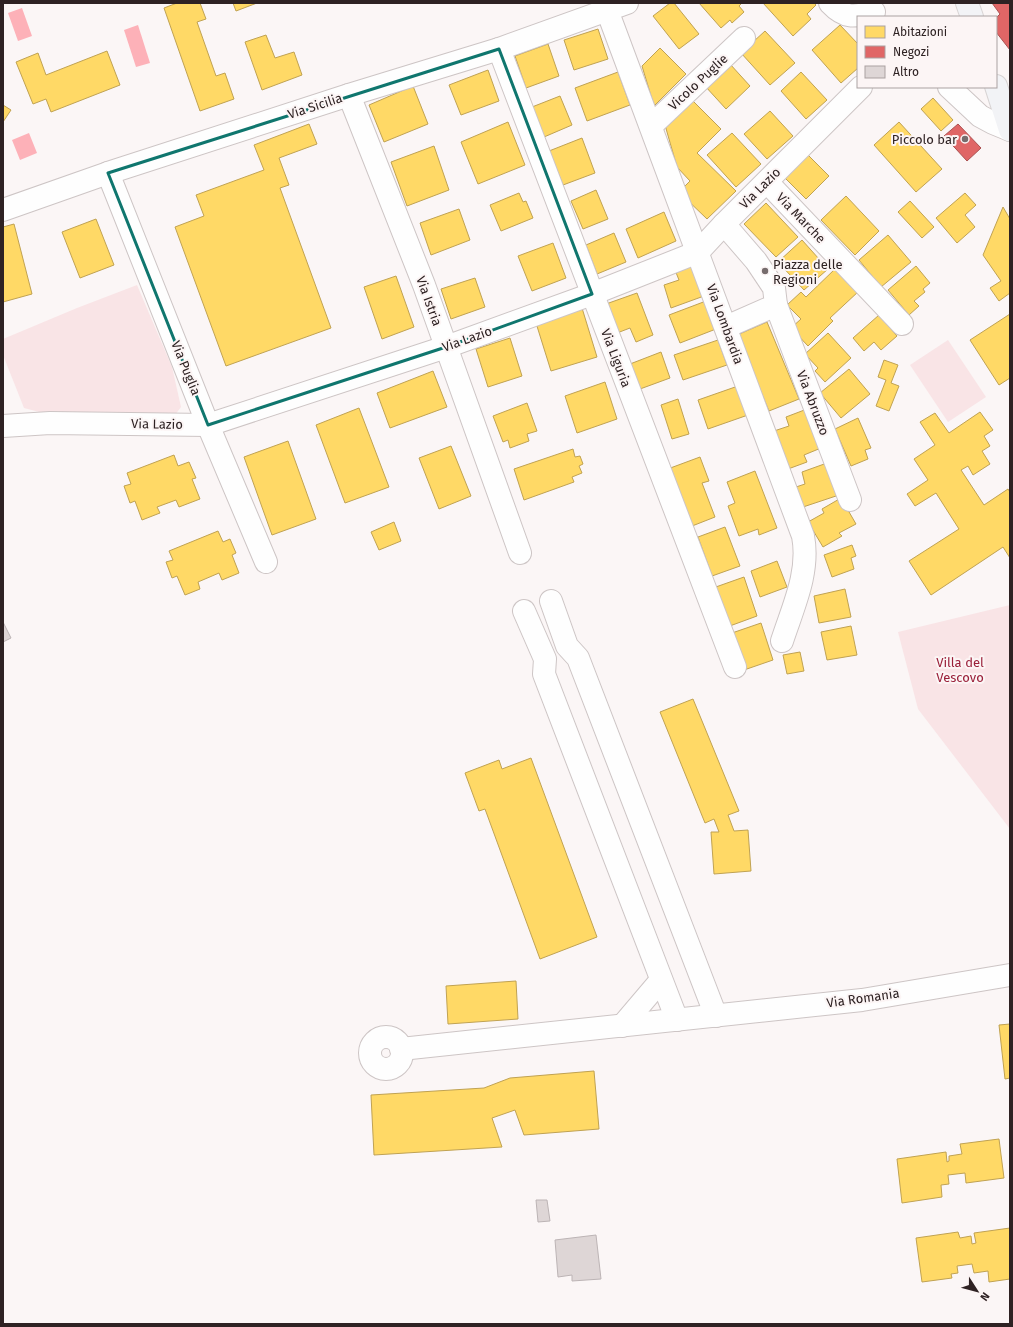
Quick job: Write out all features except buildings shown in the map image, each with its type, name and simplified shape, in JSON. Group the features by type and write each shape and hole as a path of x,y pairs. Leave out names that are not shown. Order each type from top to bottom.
{"main road":[{"path":"967,3 972,16"},
{"path":"997,88 1010,130"}],"street":[{"path":"830,3 843,14 850,16 858,16 872,11"},
{"name":"Via Sicilia","path":"3,210 108,173 349,95 499,49 617,6"},
{"name":"Via Lombardia","path":"617,6 651,126 801,529 804,543 805,561 802,580 782,641"},
{"name":"Vicolo Puglie","path":"651,126 744,38"},
{"name":"Via Liguria","path":"499,49 734,667"},
{"name":"Via Lazio","path":"3,426 50,423 208,425 446,347 592,294 698,252 860,88"},
{"path":"950,88 980,116 1010,130"},
{"name":"Via Istria","path":"349,95 424,285 520,553"},
{"name":"Via Puglia","path":"108,173 208,425 266,562"},
{"name":"Via Marche","path":"766,182 902,324"},
{"path":"724,224 756,261 774,288 776,305 726,327"},
{"name":"Via Abruzzo","path":"776,305 850,500"},
{"path":"551,601 567,646 578,658 716,1016"},
{"path":"524,611 545,659 544,674 677,1020"},
{"name":"Via Romania","path":"401,1049 862,1000 1010,975"},
{"path":"622,1026 661,980"}],"highlighted area":[{"path":"499,49 592,294 446,347 208,425 108,173"}],"green space":[{"path":"137,285 172,367 181,407 175,415 47,414 24,408 3,355 3,339"},
{"path":"948,340 986,397 948,422 910,365"},
{"name":"Villa del Vescovo","path":"1010,605 1010,829 918,709 898,632"}],"shaded area":[{"path":"22,8 32,36 18,41 8,13"},
{"path":"138,25 150,63 136,67 124,30"},
{"path":"29,133 37,153 20,160 12,140"}],"place":[{"name":"Piccolo bar","path":"965,139"},
{"name":"Piazza delle Regioni","path":"765,271"}]}
